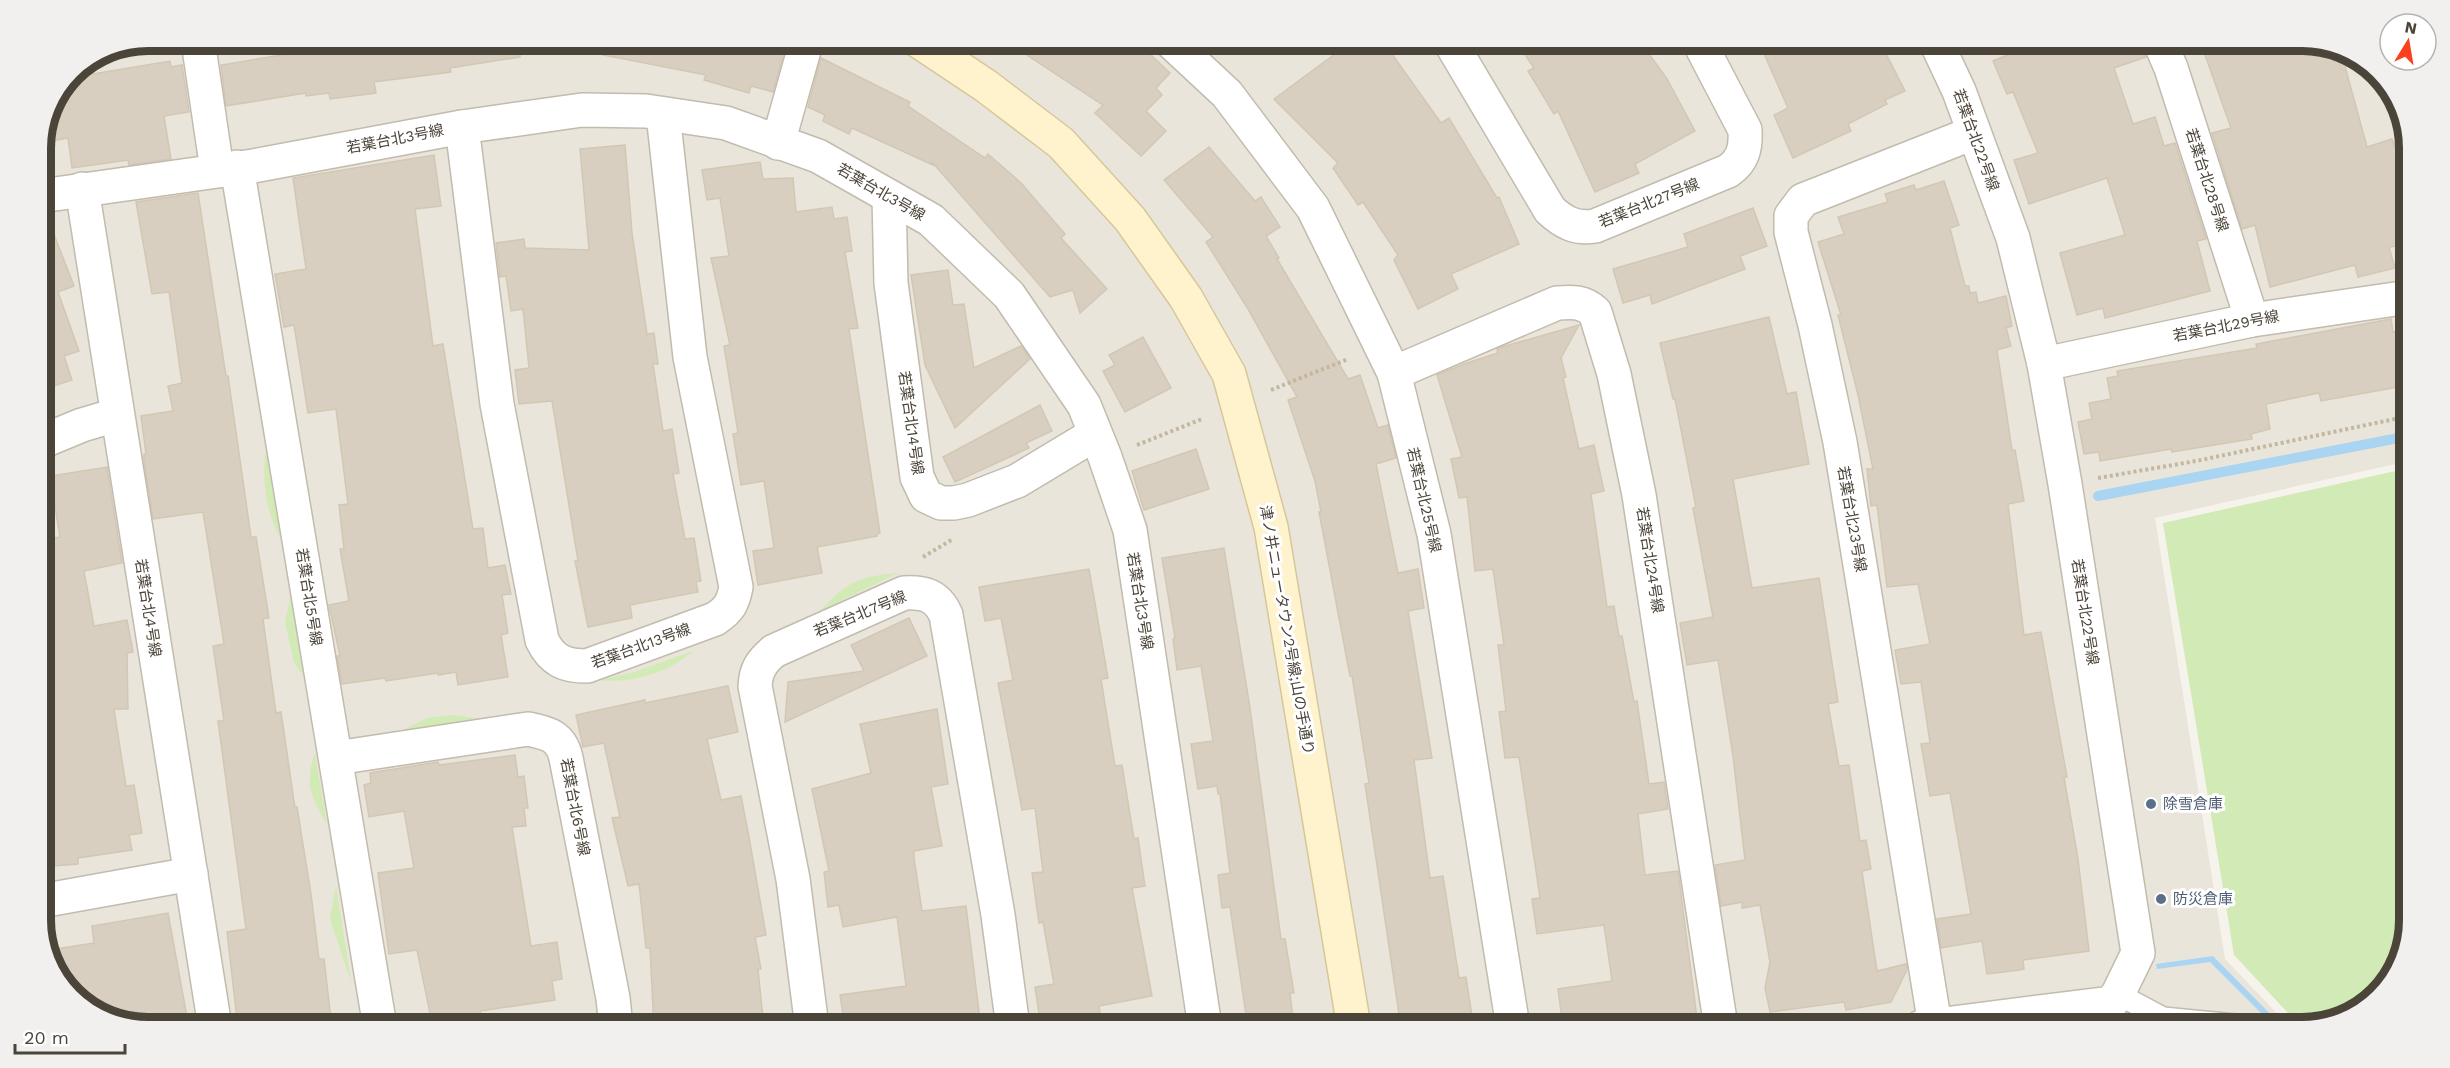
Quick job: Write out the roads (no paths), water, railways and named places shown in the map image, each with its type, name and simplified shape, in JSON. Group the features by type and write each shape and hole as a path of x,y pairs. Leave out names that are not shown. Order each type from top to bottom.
{"street":[{"name":"若葉台北5号線","path":"200,51 227,169 336,758 378,1017"},
{"path":"778,143 804,51"},
{"name":"津ノ井ニュータウン2号線;山の手通り","path":"934,51 986,86 1061,143 1130,219 1186,298 1228,374 1271,527 1352,1017"},
{"name":"若葉台北25号線","path":"1181,51 1227,94 1313,208 1388,359 1434,534 1511,1017"},
{"name":"若葉台北27号線","path":"1456,51 1550,210 1561,220 1583,228 1617,217 1728,171 1737,165 1745,147 1745,130 1704,51"},
{"name":"若葉台北22号線","path":"1940,51 1959,91 2013,238 2044,364 2065,484 2138,953 2118,994"},
{"name":"若葉台北28号線","path":"2164,51 2253,320"},
{"name":"若葉台北3号線","path":"51,194 227,169 462,127 582,110 646,111 726,123 818,156 931,220 1009,295 1083,405 1100,445 1130,530 1203,1017"},
{"name":"若葉台北13号線","path":"462,127 497,404 542,640 547,652 557,661 570,666 587,666 715,619 727,612 733,603 736,587 690,357 663,114"},
{"name":"若葉台北23号線","path":"1927,1017 1840,442 1815,325 1791,232 1791,216 1803,200 1973,133"},
{"name":"若葉台北4号線","path":"82,189 116,415 213,1017"},
{"name":"若葉台北14号線","path":"889,197 891,283 917,477 926,496 941,503 954,504 968,500 1100,445"},
{"name":"若葉台北29号線","path":"2044,364 2253,320 2399,298"},
{"name":"若葉台北24号線","path":"1388,359 1557,303 1576,301 1589,306 1595,312 1614,374 1640,495 1719,1017"},
{"path":"51,438 82,425 116,415"},
{"name":"若葉台北7号線","path":"811,1017 793,879 755,687 756,675 759,666 774,651 904,592 922,592 934,598 946,615 998,915 1012,1017"},
{"name":"若葉台北6号線","path":"336,758 528,729 548,733 559,741 566,758 615,1017"},
{"path":"51,899 191,874"},
{"path":"2003,1017 2111,1004 2118,994"}],"lane":[{"path":"2118,994 2161,1017"}],"water":[{"path":"2213,956 2273,1017 2265,1017 2210,962 2157,969 2156,964"}],"waterway":[{"path":"2098,496 2399,438"}],"place":[{"name":"除雪倉庫","path":"2151,804"},
{"name":"防災倉庫","path":"2161,899"}]}
